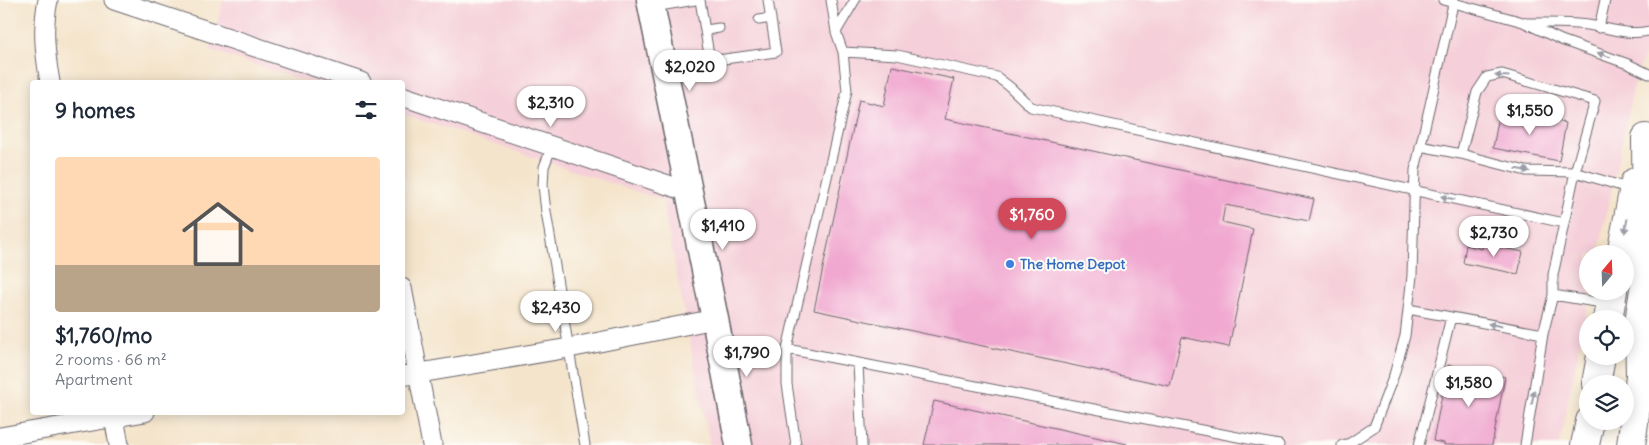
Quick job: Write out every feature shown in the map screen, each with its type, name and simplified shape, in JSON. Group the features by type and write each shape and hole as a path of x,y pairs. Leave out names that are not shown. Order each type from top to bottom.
{"highway":[{"path":"1623,245 1648,133"},
{"path":"1640,378 1640,322 1647,248 1648,133"},
{"path":"1631,445 1640,378 1649,342"},
{"path":"1585,445 1588,430"}],"main road":[{"path":"650,4 739,445"}],"street":[{"path":"48,0 44,18 44,46 50,80"},
{"path":"114,0 355,80"},
{"path":"405,97 689,192"},
{"path":"410,375 569,348 715,319"},
{"path":"405,321 410,375 432,445"},
{"path":"0,437 113,415 119,445"}],"lane":[{"path":"650,4 694,0"},
{"path":"700,0 710,61 776,52 768,0"},
{"path":"796,445 787,384 786,350 847,91 843,52 836,32 830,0"},
{"path":"836,32 855,0"},
{"path":"1444,0 1454,1 1523,22 1561,40 1628,64 1649,74"},
{"path":"1599,28 1605,0"},
{"path":"1342,445 1350,443 1374,426 1396,367 1404,336 1412,276 1415,170 1454,1"},
{"path":"759,20 771,18"},
{"path":"1523,22 1569,23 1615,31 1642,33 1649,31"},
{"path":"706,30 719,28"},
{"path":"843,52 897,55 997,77 1031,107 1564,223"},
{"path":"1461,154 1477,92 1487,77 1502,74 1595,101 1575,172 1553,275 1553,295 1543,334 1525,445"},
{"path":"552,146 544,167 543,185 585,445"},
{"path":"1420,146 1461,154 1526,171 1575,172 1634,190"},
{"path":"1553,295 1611,305"},
{"path":"1408,309 1543,334"},
{"path":"1419,445 1451,317"},
{"path":"786,350 1279,445"},
{"path":"858,364 862,445"}],"shaded area":[{"path":"223,0 1649,0 1649,39 1633,90 1600,245 1579,245 1579,300 1589,300 1587,310 1579,310 1579,349 1559,445 710,445 662,200 405,115 405,80 301,80 210,50"}],"building":[{"name":"The Home Depot","path":"892,66 954,79 945,119 1314,199 1309,221 1225,205 1222,222 1253,229 1229,347 1182,337 1170,386 814,310 859,100 884,106"},
{"path":"1500,110 1566,123 1559,161 1493,148"},
{"path":"1483,244 1523,252 1518,274 1463,263 1466,245 1482,249"},
{"path":"1448,365 1505,377 1492,445 1444,445 1444,443 1433,441"},
{"path":"934,401 1127,444 1127,445 924,445"}],"place":[{"name":"The Home Depot","path":"1010,264"}]}
